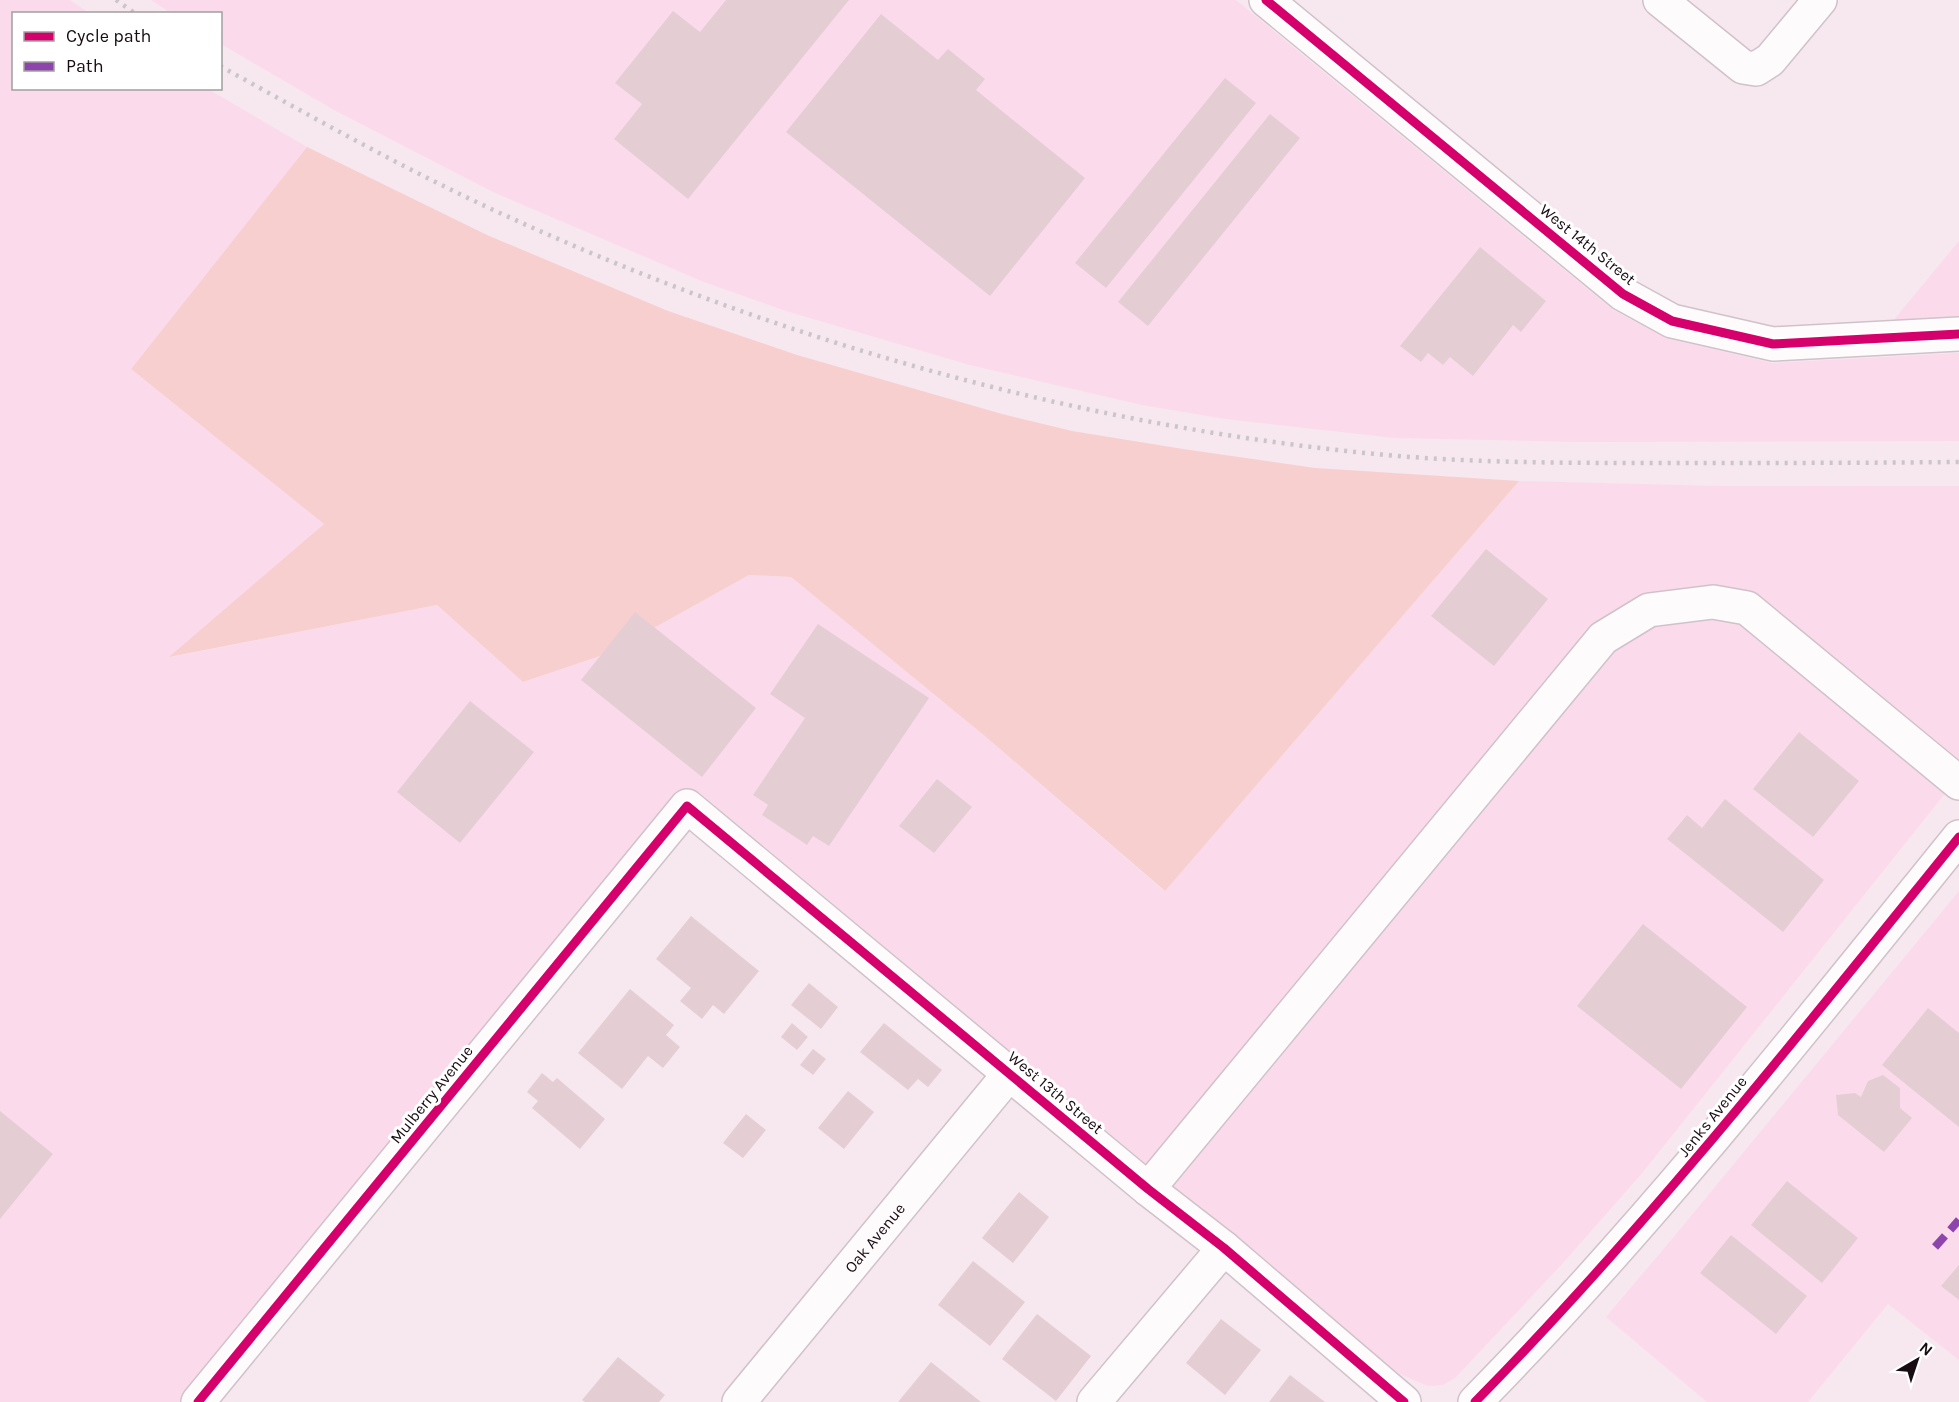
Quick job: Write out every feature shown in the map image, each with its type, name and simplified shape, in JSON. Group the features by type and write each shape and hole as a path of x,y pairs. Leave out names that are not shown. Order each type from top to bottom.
{"street":[{"name":"West 14th Street","path":"1266,0 1623,294 1672,321 1773,344 1959,334"},
{"path":"1660,0 1743,67 1756,69 1770,60 1820,0"},
{"path":"1148,1188 1603,638 1649,610 1713,602 1747,608 1959,783"},
{"name":"West 13th Street","path":"687,806 1148,1188 1224,1248 1404,1402"},
{"name":"Mulberry Avenue","path":"198,1402 687,806"},
{"name":"Jenks Avenue","path":"1475,1402 1606,1264 1665,1196 1959,837"},
{"name":"Oak Avenue","path":"739,1402 1010,1073"},
{"path":"1094,1402 1224,1248"}],"shaded area":[{"path":"0,0 70,0 88,12 12,12 12,90 210,90 307,147 131,369 324,524 171,657 437,605 523,682 609,653 749,575 791,577 986,737 1164,891 1519,481 1721,486 1959,486 1959,776 1643,1172 1563,1263 1455,1378 1443,1385 1428,1386 1400,1374 1301,1297 1193,1203 701,794 691,791 634,848 180,1402 0,1402"},
{"path":"151,0 1236,0 1613,310 1666,338 1772,363 1959,353 1959,441 1579,442 1394,438 1225,419 1142,405 970,365 786,311 704,282 493,192 334,110 222,45 222,12 169,12"},
{"path":"307,147 487,235 668,311 797,355 1002,414 1072,431 1315,468 1519,481 1165,891 986,737 791,577 749,575 609,653 523,682 437,605 169,657 324,524 131,369"},
{"path":"1959,241 1959,317 1892,322"},
{"path":"1959,891 1959,1360 1888,1304 1808,1402 1707,1402 1606,1317"}],"building":[{"path":"726,0 849,0 688,199 614,139 642,104 615,83 673,11 700,32"},
{"path":"881,14 938,60 948,49 985,79 976,90 1085,178 990,296 786,132"},
{"path":"1225,78 1256,103 1106,288 1075,263"},
{"path":"1270,114 1300,138 1148,326 1118,302"},
{"path":"1480,247 1546,301 1521,332 1513,325 1473,376 1450,357 1443,365 1428,353 1421,362 1400,346"},
{"path":"1486,549 1548,599 1494,666 1431,616"},
{"path":"635,612 756,708 702,777 581,680"},
{"path":"818,624 929,698 829,846 813,836 807,845 762,815 768,805 753,795 805,718 770,694"},
{"path":"470,701 534,752 460,843 397,792"},
{"path":"1799,732 1859,781 1813,837 1753,789"},
{"path":"937,779 972,807 934,853 899,826"},
{"path":"1725,799 1824,880 1783,932 1667,839 1687,815 1702,828"},
{"path":"691,916 759,971 724,1014 713,1005 702,1019 680,1001 691,988 656,959"},
{"path":"1643,924 1747,1007 1681,1089 1577,1006"},
{"path":"809,983 838,1007 821,1029 791,1005"},
{"path":"630,989 674,1025 666,1035 680,1047 663,1068 648,1056 622,1089 578,1053"},
{"path":"1928,1008 1959,1033 1959,1127 1882,1065"},
{"path":"792,1023 808,1037 797,1050 781,1037"},
{"path":"884,1023 942,1070 928,1087 918,1079 908,1090 860,1052"},
{"path":"813,1049 826,1059 813,1075 800,1065"},
{"path":"542,1073 553,1082 557,1078 605,1119 580,1149 532,1108 538,1101 527,1092"},
{"path":"1883,1075 1900,1088 1900,1108 1912,1118 1884,1152 1838,1115 1836,1095 1855,1093 1861,1097 1868,1081"},
{"path":"848,1091 874,1112 844,1149 818,1128"},
{"path":"0,1111 53,1154 0,1219"},
{"path":"746,1114 766,1130 743,1158 723,1143"},
{"path":"1787,1181 1858,1238 1822,1283 1751,1225"},
{"path":"1019,1192 1049,1217 1013,1263 982,1238"},
{"path":"1731,1235 1807,1296 1776,1334 1700,1273"},
{"path":"973,1261 1025,1302 990,1346 938,1305"},
{"path":"1959,1265 1959,1300 1941,1286"},
{"path":"1037,1314 1091,1356 1056,1401 1002,1359"},
{"path":"1221,1319 1261,1350 1225,1395 1186,1363"},
{"path":"618,1357 665,1395 659,1402 585,1402 582,1400"},
{"path":"931,1362 981,1402 898,1402"},
{"path":"1290,1375 1325,1402 1269,1402"}],"railway":[{"path":"116,0 133,12"},
{"path":"222,67 437,183 615,263 721,304 829,341 938,373 1049,401 1161,424 1273,442 1420,458 1590,463 1959,462"}],"marked path":[{"path":"1935,1247 1959,1220"}],"cycle path":[{"path":"1266,0 1623,294 1672,321 1773,344 1959,334"},
{"path":"198,1402 687,806 1148,1189 1224,1248 1404,1402"},
{"path":"1475,1402 1602,1266 1724,1126 1959,837"}]}
